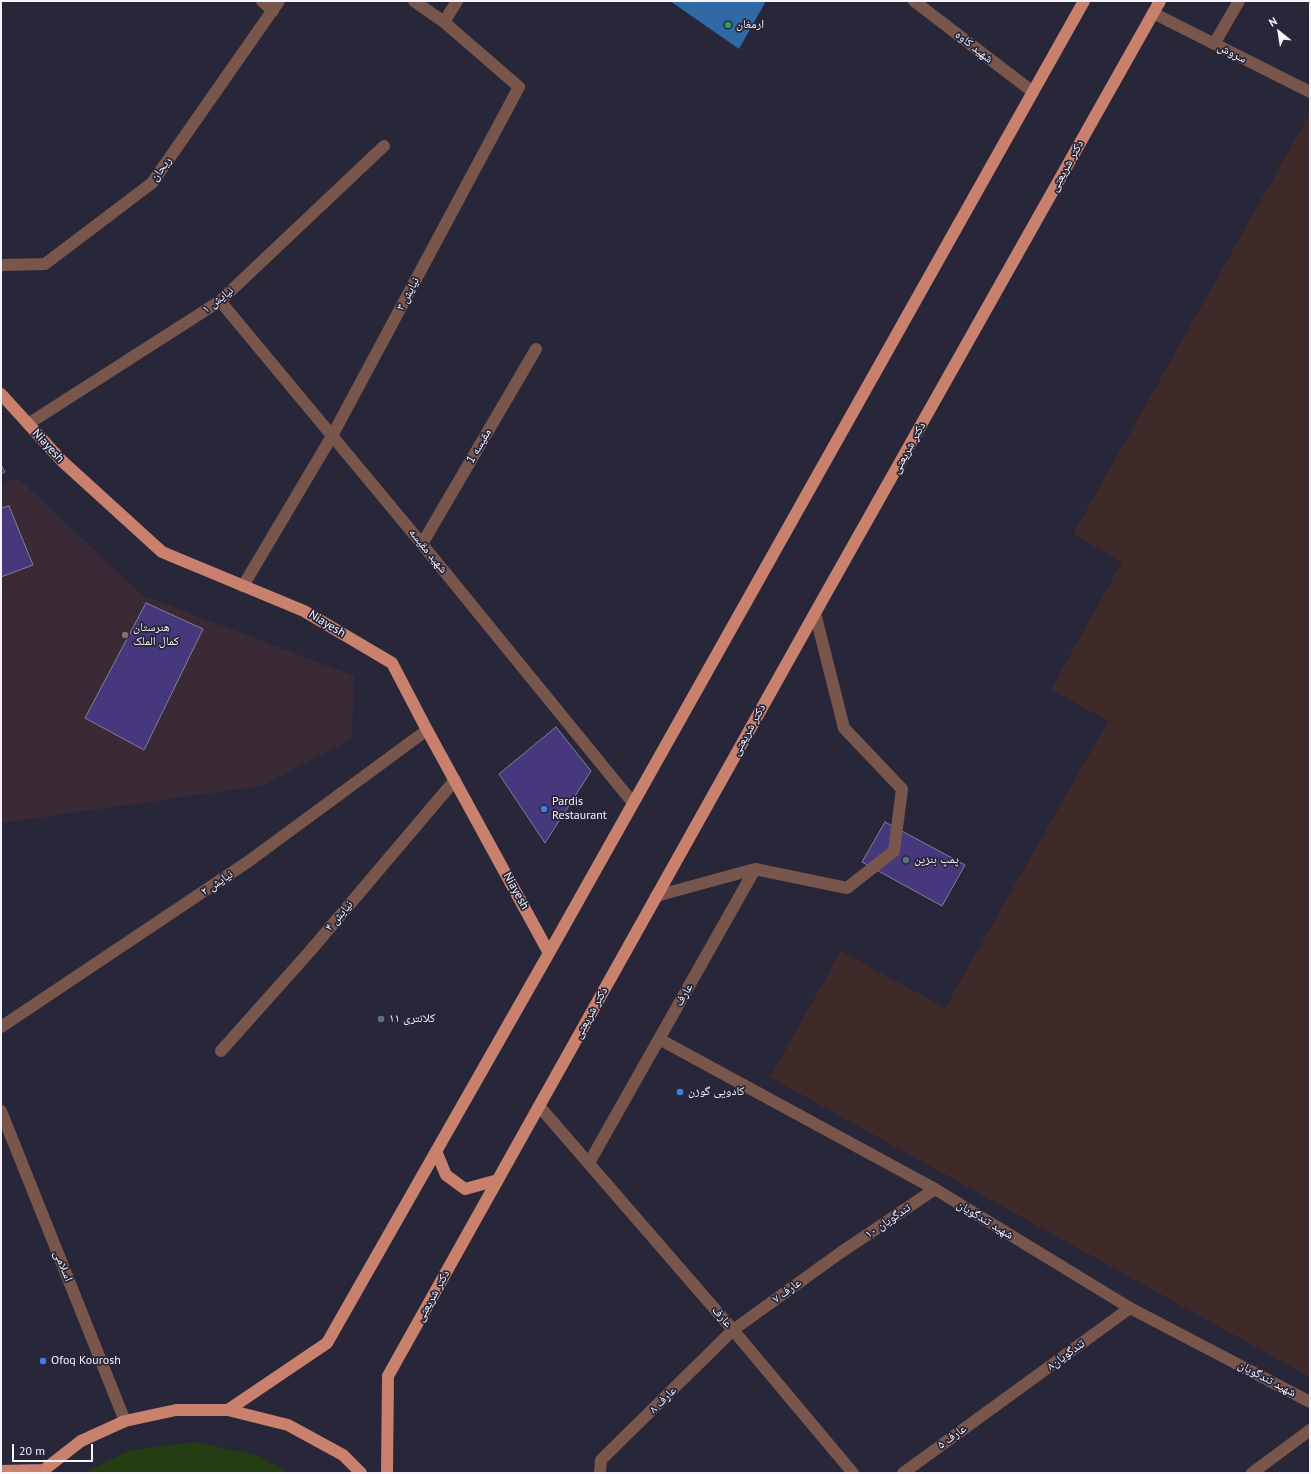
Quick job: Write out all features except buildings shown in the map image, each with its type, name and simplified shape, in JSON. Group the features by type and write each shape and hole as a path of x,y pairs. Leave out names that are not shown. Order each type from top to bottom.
{"main road":[{"path":"228,1410 327,1343 549,953 1084,1"},
{"name":"دکتر شریعتی","path":"387,1473 388,1376 656,896 1160,1"},
{"name":"Niayesh","path":"1,394 62,461 162,552 304,610 392,663 549,953"},
{"path":"436,1151 446,1175 466,1189 498,1180"},
{"path":"1,1471 41,1471 81,1441 125,1421 176,1410 228,1410 288,1425 343,1455 361,1473"}],"street":[{"path":"262,1 276,6"},
{"path":"414,1 444,22 457,1"},
{"name":"شهید کاوه","path":"914,1 1033,92"},
{"path":"1214,44 1239,1"},
{"name":"ریحان","path":"1,265 45,264 152,183 276,6"},
{"name":"سروش","path":"1153,13 1310,92"},
{"name":"نیایش ۳","path":"243,586 332,436 519,87 444,22"},
{"name":"نیایش ۱","path":"28,424 220,301 384,146"},
{"name":"شهید مقیسه","path":"220,301 422,544 633,803"},
{"name":"مقیسه 1","path":"422,544 536,349"},
{"path":"656,896 755,869 847,888 894,851 902,789 844,728 815,613"},
{"name":"نیایش ۲","path":"1,1027 249,862 427,730"},
{"name":"نیایش ۴","path":"221,1051 311,950 455,780"},
{"name":"عارف","path":"589,1163 755,869"},
{"name":"شهید تندگویان","path":"659,1039 935,1189 1130,1308 1310,1402"},
{"name":"عارف","path":"539,1106 734,1330 854,1473"},
{"name":"اسلامی","path":"1,1111 125,1421"},
{"name":"تندگویان ۱۰","path":"840,1253 935,1189"},
{"name":"عارف ۷","path":"734,1330 840,1253"},
{"name":"تندگویان۸","path":"1001,1402 1130,1308"},
{"name":"عارف ۸","path":"600,1473 601,1460 734,1330"},
{"name":"عارف ۵","path":"903,1473 1001,1402"},
{"path":"1252,1473 1310,1430"}],"shaded area":[{"path":"1310,113 1310,1377 770,1077 841,951 945,1008 1108,721 1051,689 1122,562 1073,534"},
{"name":"هنرستان کمال الملک","path":"18,478 142,595 354,676 352,739 261,786 1,823 1,484"}],"green space":[{"path":"196,1442 259,1456 288,1473 83,1473 131,1450"}],"water":[{"name":"ارمغان","path":"670,1 766,1 739,49"}],"place":[{"name":"ارمغان","path":"728,25"},
{"name":"هنرستان کمال الملک","path":"125,635"},
{"name":"Pardis Restaurant","path":"544,809"},
{"name":"پمپ بنزین","path":"906,860"},
{"name":"کلانتری ۱۱","path":"381,1019"},
{"name":"کادویی گوزن","path":"680,1092"},
{"name":"Ofoq Kourosh","path":"43,1361"}]}
